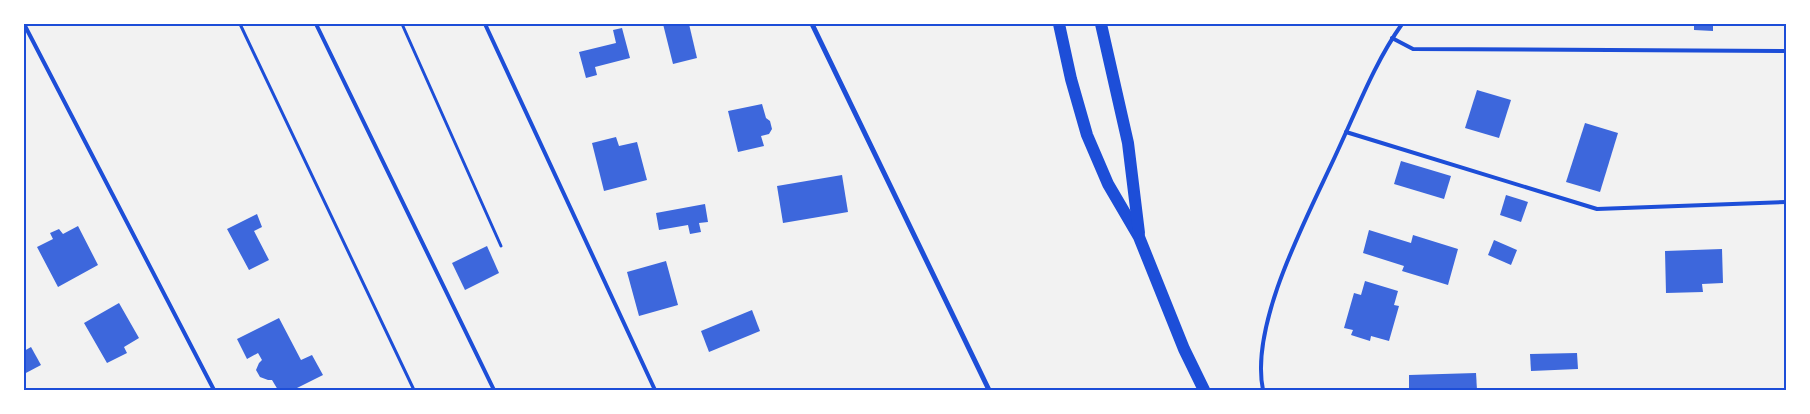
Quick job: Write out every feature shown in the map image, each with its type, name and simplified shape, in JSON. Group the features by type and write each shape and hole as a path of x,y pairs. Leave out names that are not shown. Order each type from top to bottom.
{"main road":[{"path":"1059,24 1071,79 1087,135 1108,184 1139,237 1184,349 1204,390"},
{"path":"1101,24 1128,143 1139,237"}],"street":[{"path":"812,24 989,390"}],"lane":[{"path":"24,24 214,390"},
{"path":"316,24 494,390"},
{"path":"485,24 655,390"},
{"path":"1263,390 1260,377 1260,361 1264,337 1270,311 1295,244 1346,132 1392,38 1402,24"},
{"path":"1392,38 1413,49 1786,51"},
{"path":"1346,132 1597,209 1786,202"}],"path":[{"path":"240,24 414,390"},
{"path":"402,24 501,246"}],"building":[{"path":"663,24 689,24 697,58 673,64"},
{"path":"1694,24 1713,24 1713,31 1694,30"},
{"path":"622,28 630,58 595,67 597,75 586,78 579,52 616,43 613,30"},
{"path":"1477,90 1511,100 1499,138 1465,128"},
{"path":"762,104 772,129 769,134 761,136 764,146 738,152 728,111"},
{"path":"1585,123 1618,133 1600,192 1566,182"},
{"path":"616,137 619,146 637,142 647,180 604,191 592,143"},
{"path":"1401,161 1451,176 1444,199 1394,184"},
{"path":"842,175 848,212 783,223 777,186"},
{"path":"1506,195 1528,202 1521,222 1500,215"},
{"path":"705,204 708,222 699,223 701,232 690,234 688,225 659,230 656,213"},
{"path":"257,214 262,227 254,231 269,260 249,270 227,229"},
{"path":"78,226 98,265 58,287 37,247 53,239 50,233 59,229 63,234"},
{"path":"1369,230 1411,243 1413,235 1458,249 1448,285 1402,271 1404,266 1363,253"},
{"path":"1494,240 1517,250 1511,265 1488,255"},
{"path":"487,246 499,273 465,290 452,263"},
{"path":"1722,249 1723,283 1702,284 1703,292 1666,293 1665,251"},
{"path":"666,261 678,305 639,316 627,272"},
{"path":"1365,281 1398,291 1394,305 1399,306 1389,341 1371,336 1370,341 1351,335 1353,330 1344,328 1354,293 1361,295"},
{"path":"119,303 139,338 124,347 127,353 107,363 84,323"},
{"path":"752,310 760,331 709,352 701,331"},
{"path":"279,318 301,360 312,355 323,375 293,390 278,390 272,380 260,377 256,370 262,360 258,353 247,359 237,339"},
{"path":"31,347 41,365 24,374 24,351"},
{"path":"1577,353 1578,369 1531,371 1530,354"},
{"path":"1476,373 1477,390 1409,390 1409,375"}]}
